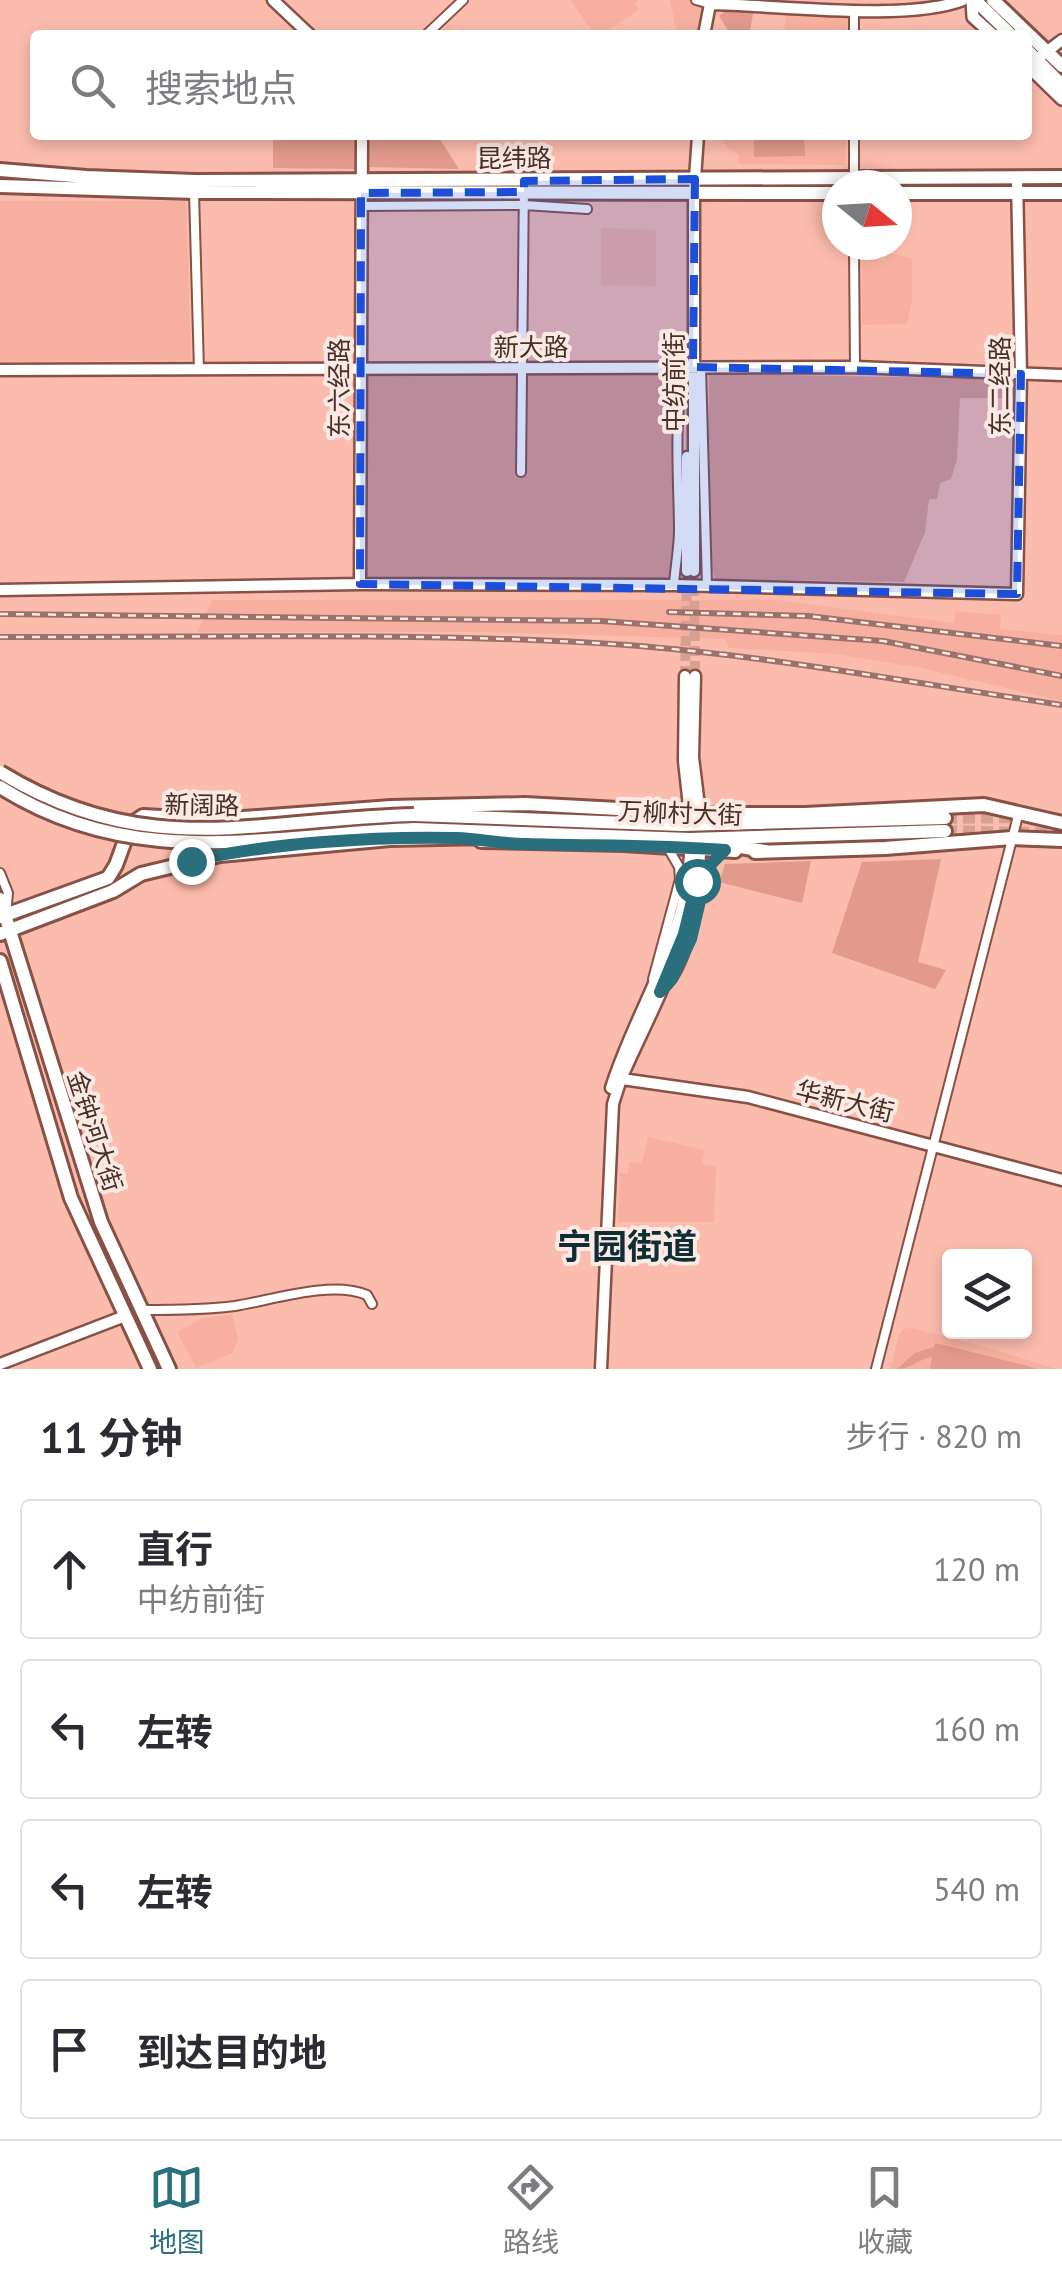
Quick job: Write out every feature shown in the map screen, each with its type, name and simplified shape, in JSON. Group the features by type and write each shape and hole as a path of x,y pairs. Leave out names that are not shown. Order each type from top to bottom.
{"main road":[{"path":"973,0 973,17 987,30"},
{"path":"973,0 1006,30"},
{"path":"993,0 1017,30"},
{"path":"1041,60 1062,40"},
{"path":"1041,60 1062,85"},
{"path":"1041,60 1062,99"},
{"path":"0,170 86,184"},
{"path":"0,178 34,183"},
{"name":"昆纬路","path":"912,192 1017,186 1062,178"},
{"name":"昆纬路","path":"86,184 194,192 524,193 822,183"},
{"name":"昆纬路","path":"912,183 1017,186 1062,193"},
{"path":"0,186 86,184"},
{"path":"0,194 62,194 86,184"},
{"name":"昆纬路","path":"86,184 361,193"},
{"name":"昆纬路","path":"694,186 822,192"},
{"name":"新阔路","path":"0,772 36,793 102,817 175,830 245,829 330,819 414,822"},
{"name":"新阔路","path":"0,787 84,826 158,841 215,844 414,822"},
{"path":"3,916 108,878 131,824 142,816 217,820 372,808 525,804 670,813 770,814 984,805 1062,823"},
{"path":"478,806 566,818"},
{"path":"693,843 770,814"},
{"name":"万柳村大街","path":"414,822 566,818 693,843"},
{"name":"万柳村大街","path":"414,822 693,843 945,824"},
{"path":"6,931 113,891 142,874 220,854 371,840 593,833"},
{"path":"462,838 510,844 765,851 885,848 1012,838 1062,840"},
{"path":"693,843 765,851"},
{"name":"金钟河大街","path":"0,898 6,931 101,1222 169,1369"},
{"name":"金钟河大街","path":"0,961 70,1198 150,1369"}],"street":[{"path":"272,0 305,30"},
{"path":"431,30 463,0"},
{"path":"696,0 710,4 854,9 945,7 963,0"},
{"path":"705,30 710,4"},
{"path":"854,9 854,30"},
{"name":"东六经路","path":"360,584 362,140"},
{"name":"中纺前街","path":"690,571 698,140"},
{"path":"854,140 854,170"},
{"name":"东二经路","path":"706,586 1017,594 1021,374 1017,186"},
{"path":"194,192 199,370"},
{"path":"522,472 524,193 587,209"},
{"path":"854,260 855,367"},
{"path":"674,585 682,378 694,366"},
{"path":"0,590 360,584 706,586 694,366"},
{"name":"新大路","path":"0,370 694,366 855,367 1062,376"},
{"path":"690,676 694,806"},
{"path":"876,1369 1019,811"},
{"path":"598,1369 617,1079 689,917 693,843"},
{"path":"657,989 654,971 680,879 680,867 666,846"},
{"path":"657,989 672,979 691,939 708,867 725,850"},
{"path":"0,873 8,893 3,916"},
{"name":"华新大街","path":"617,1079 748,1097 1062,1180"},
{"path":"141,1310 234,1306 329,1291 360,1292 372,1304"},
{"path":"0,1364 124,1316"}],"highlighted area":[{"path":"695,179 693,367 1021,374 1017,594 360,584 361,193 524,192 524,181"}],"shaded area":[{"path":"570,0 638,0 635,3 639,10 609,30 591,30"},
{"path":"670,0 767,0 767,8 708,7 701,30 676,30"},
{"path":"728,9 754,9 750,30 728,30 719,16"},
{"path":"786,11 848,13 847,30 784,30"},
{"path":"273,140 357,140 355,169 273,168"},
{"path":"369,140 440,140 459,169 367,167"},
{"path":"723,140 846,140 845,165 738,164 739,155"},
{"path":"754,140 804,140 805,156 754,157"},
{"path":"0,201 186,201 191,360 0,362"},
{"path":"601,228 656,230 656,286 601,285"},
{"path":"862,260 912,260 912,300 907,324 862,325"},
{"path":"674,372 677,578 366,578 364,374"},
{"path":"709,374 1013,379 1013,398 960,398 957,459 951,479 940,483 937,499 929,499 925,532 904,582 715,579 708,557"},
{"path":"212,600 777,600 954,623 955,611 1001,615 1000,629 1062,635 1062,701 921,668 836,654 729,648 726,639 483,632 197,632"},
{"path":"941,859 918,962 946,970 935,989 832,953 862,862"},
{"path":"811,861 802,903 719,882 725,864"},
{"path":"648,1137 705,1150 702,1164 716,1166 714,1222 618,1222 620,1173 628,1173 629,1162 642,1163"},
{"path":"232,1314 238,1338 233,1353 196,1368 177,1332 200,1319"},
{"path":"903,1329 983,1346 1056,1369 890,1369"},
{"path":"935,1343 1035,1369 930,1369 932,1357 897,1369 915,1353 934,1347"}],"tunnel":[{"path":"694,571 695,676"},
{"path":"685,676 687,577"},
{"path":"945,818 1025,817"},
{"path":"945,831 1062,834"}],"railway":[{"path":"669,612 808,616 1062,646"},
{"path":"0,614 601,621 883,641 1062,676"},
{"path":"0,637 392,637 627,645 791,663 1062,705"}],"district":[{"name":"宁园街道","path":"627,1246"}],"route":[{"path":"191,861 220,854 390,839 462,838 510,844 589,843 725,850 708,867 691,939 672,979 660,992 684,934 697,881"}]}
